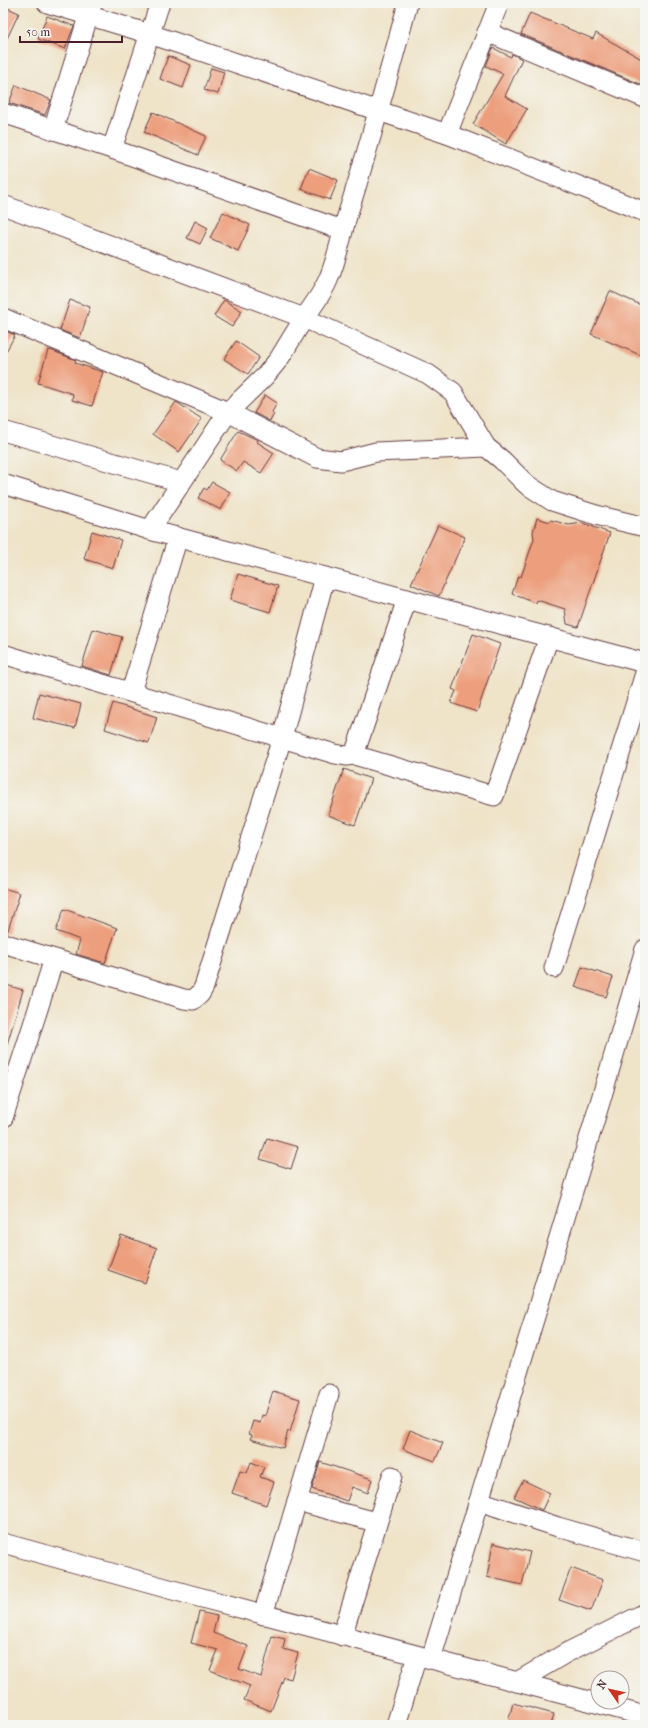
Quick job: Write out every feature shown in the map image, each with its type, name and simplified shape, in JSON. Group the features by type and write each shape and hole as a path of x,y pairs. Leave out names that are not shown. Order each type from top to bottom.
{"street":[{"path":"47,3 90,9 150,34 447,134 645,212"},
{"path":"112,149 160,3"},
{"path":"150,530 228,412 265,376 279,359 304,318 319,297 328,280 335,261 342,230 362,167 408,3"},
{"path":"447,134 499,3"},
{"path":"53,130 90,9"},
{"path":"487,32 645,98"},
{"path":"3,113 112,149 342,230"},
{"path":"3,204 304,318 428,374 453,392 486,447 502,460 526,484 552,502 596,515 645,526"},
{"path":"3,318 228,412 317,458 341,461 376,452 486,447"},
{"path":"3,431 181,482"},
{"path":"3,484 150,530 645,663"},
{"path":"131,692 178,537"},
{"path":"3,943 184,999 193,1000 200,994 204,987 282,738 325,577"},
{"path":"354,755 407,599"},
{"path":"3,654 334,754 346,756 354,755 494,796 549,637"},
{"path":"554,968 645,673"},
{"path":"396,1725 424,1658 479,1501 645,949"},
{"path":"3,1118 54,959"},
{"path":"263,1615 329,1394"},
{"path":"342,1636 376,1522 392,1476"},
{"path":"297,1501 376,1522"},
{"path":"479,1501 558,1527 645,1552"},
{"path":"3,1543 263,1615 645,1716"},
{"path":"517,1682 566,1653 645,1613"}],"building":[{"path":"3,6 19,13 3,47"},
{"path":"530,13 593,39 596,33 645,61 645,86 521,34"},
{"path":"47,16 74,26 65,49 38,39"},
{"path":"493,48 511,57 512,54 522,59 505,96 527,109 506,144 473,124 503,74 486,66"},
{"path":"168,56 191,65 183,88 160,79"},
{"path":"211,68 224,72 218,94 204,90"},
{"path":"16,85 51,100 45,115 9,103"},
{"path":"153,112 206,136 198,155 144,132"},
{"path":"309,168 338,180 330,200 301,189"},
{"path":"223,212 250,225 238,251 210,238"},
{"path":"195,221 208,228 200,244 187,238"},
{"path":"610,291 645,307 645,344 640,355 591,334"},
{"path":"70,300 90,307 80,338 60,330"},
{"path":"224,300 242,311 232,327 214,316"},
{"path":"3,330 15,335 3,357"},
{"path":"236,341 259,357 248,374 224,359"},
{"path":"48,350 76,360 75,363 103,372 92,406 72,400 73,394 38,383"},
{"path":"265,395 277,403 272,412 274,414 270,421 254,413"},
{"path":"176,402 202,419 179,452 153,434"},
{"path":"238,431 258,440 257,442 274,453 261,473 243,462 237,471 220,460"},
{"path":"212,482 230,492 221,510 198,498 204,488 207,490"},
{"path":"537,518 569,525 582,523 610,533 578,627 567,624 565,609 537,600 536,603 512,594 518,576 521,577 534,539 533,532"},
{"path":"438,525 465,537 439,596 411,584"},
{"path":"92,531 121,540 113,568 84,559"},
{"path":"238,574 278,586 270,612 230,600"},
{"path":"93,629 122,637 111,675 82,666"},
{"path":"473,634 500,644 477,712 451,703 456,691 452,689"},
{"path":"39,693 81,704 75,728 33,718"},
{"path":"113,703 157,717 149,743 105,729"},
{"path":"344,769 371,779 355,825 328,815"},
{"path":"3,888 20,893 7,933 3,932"},
{"path":"64,909 117,928 105,963 76,954 80,940 56,931"},
{"path":"582,967 613,977 606,997 575,987"},
{"path":"3,984 23,990 6,1048 3,1047"},
{"path":"267,1138 298,1147 291,1169 260,1159"},
{"path":"121,1235 157,1248 145,1283 108,1270"},
{"path":"273,1391 300,1399 290,1432 288,1431 283,1448 250,1439 252,1435 249,1434 253,1421 260,1423 262,1415 265,1416"},
{"path":"410,1430 443,1443 435,1461 403,1449"},
{"path":"251,1462 264,1467 260,1477 274,1482 266,1505 232,1493 240,1471 247,1473"},
{"path":"320,1462 372,1479 368,1493 352,1487 347,1501 312,1489"},
{"path":"523,1480 550,1493 542,1510 514,1497"},
{"path":"493,1543 530,1552 522,1585 487,1577"},
{"path":"571,1568 603,1580 591,1611 559,1600"},
{"path":"199,1612 217,1616 213,1633 248,1646 239,1669 261,1677 272,1636 285,1639 283,1649 298,1653 291,1679 284,1677 271,1711 244,1700 250,1686 210,1670 218,1650 191,1643"},
{"path":"513,1703 554,1714 551,1725 507,1725"}]}
